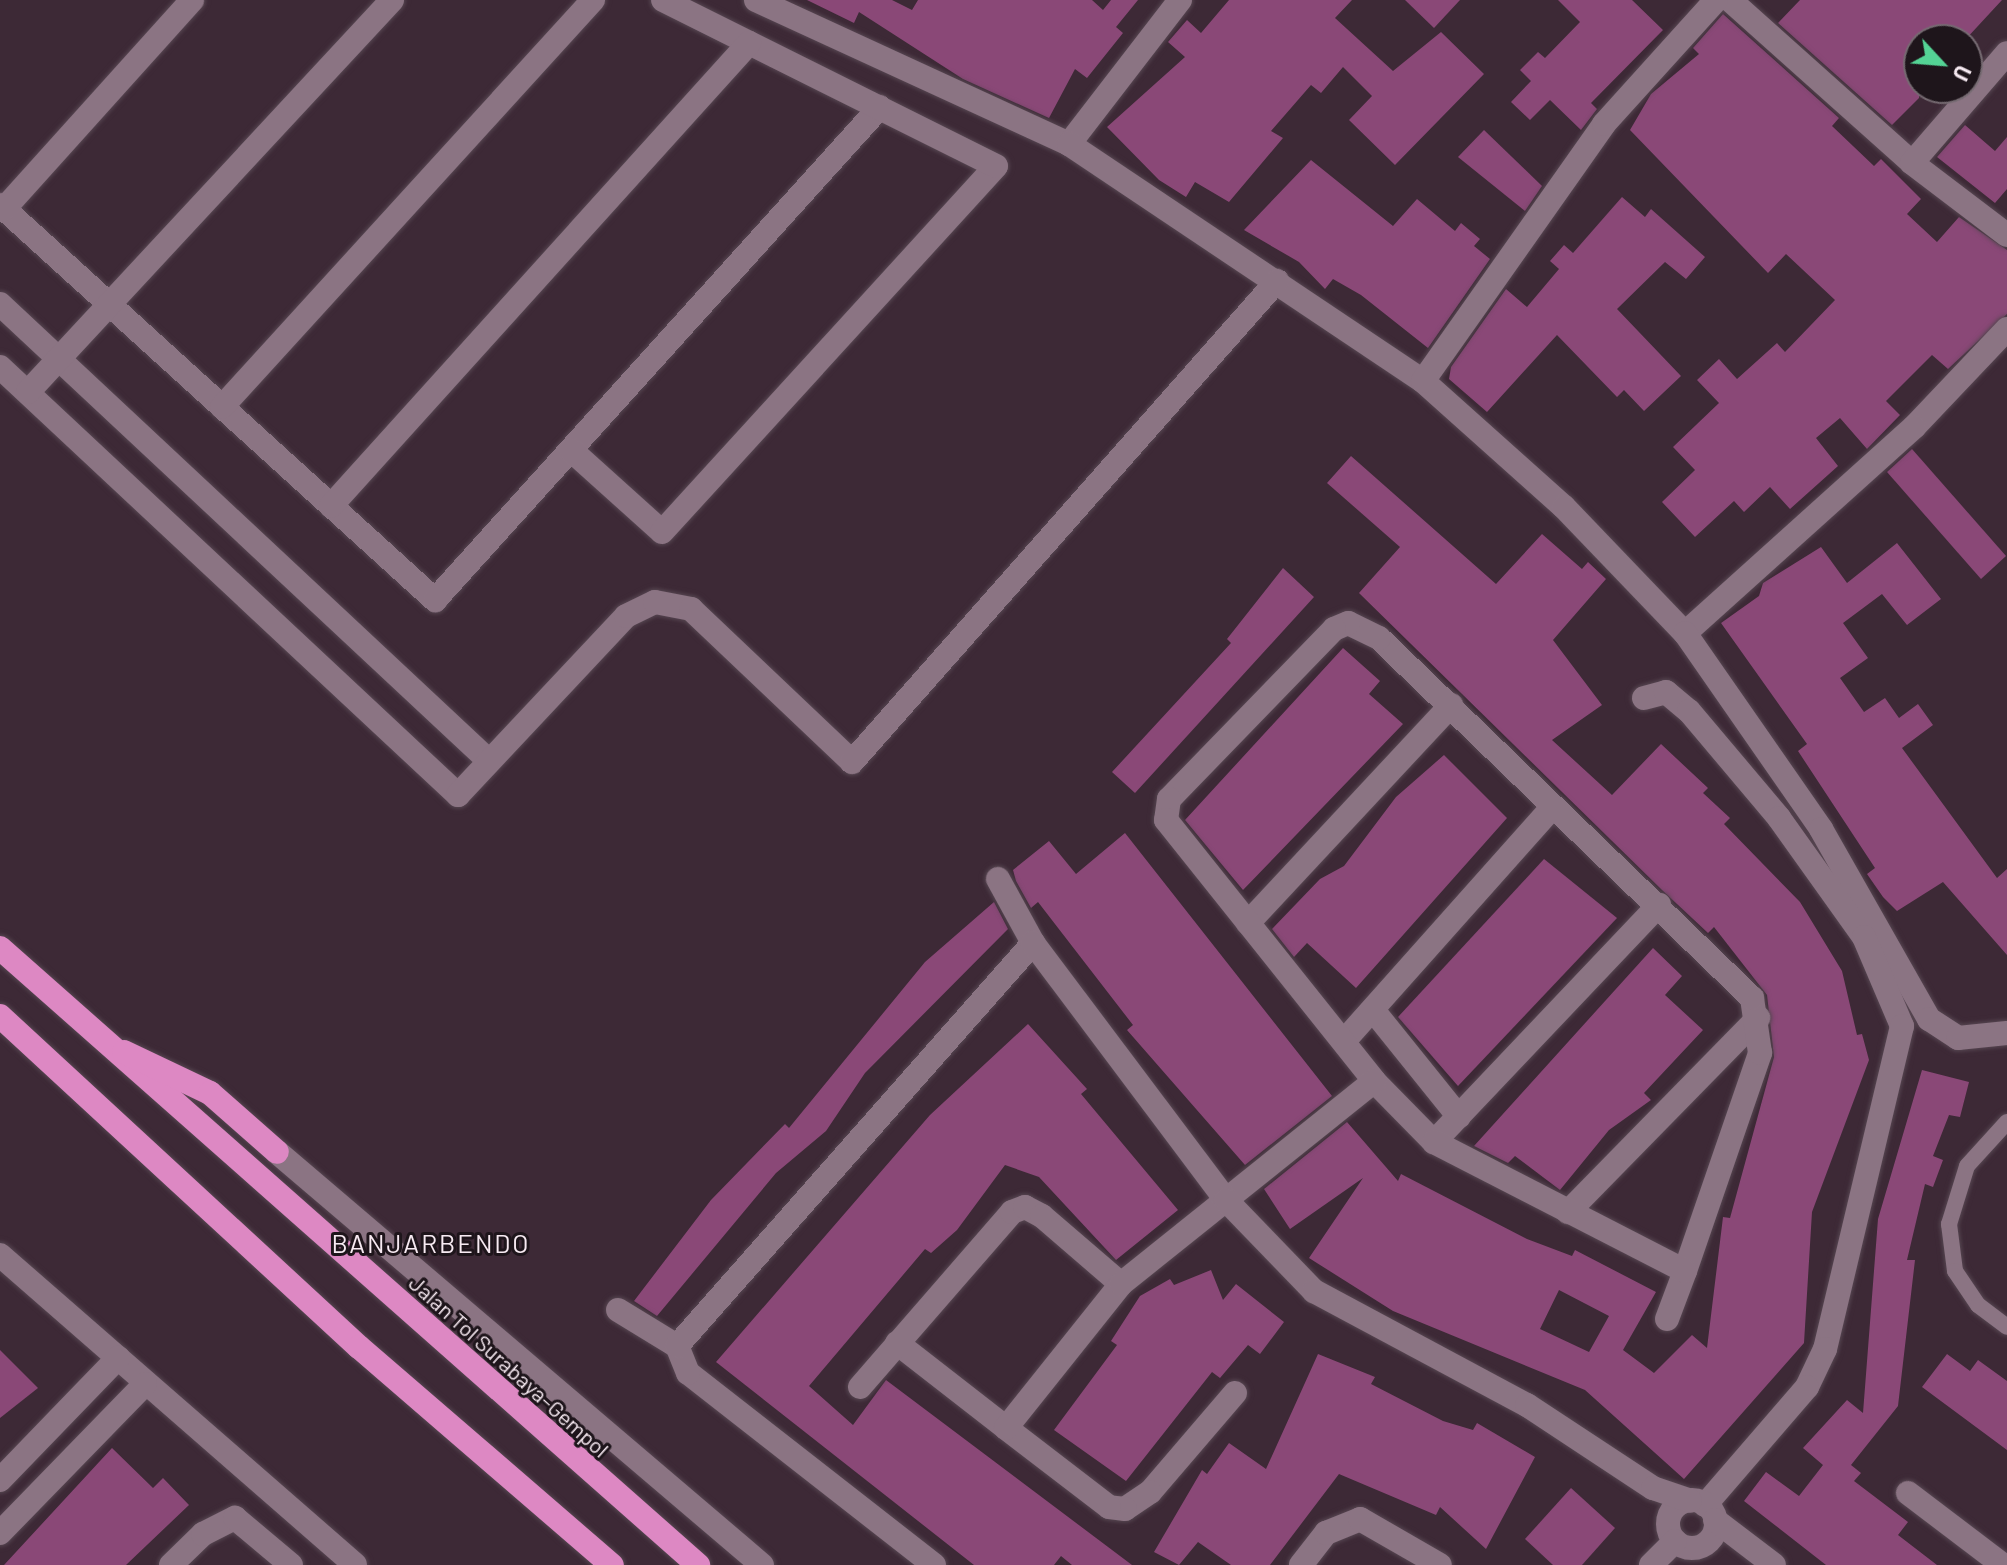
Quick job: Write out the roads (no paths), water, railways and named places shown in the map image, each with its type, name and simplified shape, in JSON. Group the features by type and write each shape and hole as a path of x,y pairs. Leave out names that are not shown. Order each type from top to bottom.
{"highway":[{"name":"Jalan Tol Surabaya–Gempol","path":"0,948 100,1041 698,1565"},
{"path":"0,1016 359,1347 612,1565"},
{"path":"100,1041 210,1093 277,1152"}],"street":[{"path":"192,0 2,207 435,600 880,107"},
{"path":"28,392 392,0"},
{"path":"222,407 593,0"},
{"path":"571,450 662,532 996,166 663,0"},
{"path":"756,0 802,10 1069,144 1423,381 1564,507 1685,633 1821,829 1908,988 1929,1019 1958,1038 2007,1033"},
{"path":"1069,144 1180,0"},
{"path":"1423,381 1604,124 1716,0"},
{"path":"1730,0 1912,163 2007,235"},
{"path":"331,506 749,43"},
{"path":"1912,163 2007,53"},
{"path":"0,367 458,795 626,616 642,604 668,601 691,609 852,762 1277,281"},
{"path":"0,304 489,761"},
{"path":"1685,633 1914,427 2007,329"},
{"path":"1667,1319 1685,1271 1760,1053 1758,1018 1739,981 1659,905 1550,810 1451,705 1379,638 1348,623 1169,799 1166,820 1345,1040 1374,1081 1434,1142 1685,1271"},
{"path":"1644,698 1666,692 1689,711 1779,818 1864,937 1902,1026 1825,1349 1807,1387 1703,1508 1706,1543 1678,1539"},
{"path":"1248,923 1451,705"},
{"path":"1345,1040 1550,810"},
{"path":"998,879 1033,943 1226,1200 1314,1291 1527,1405 1653,1488 1703,1508 1774,1565"},
{"path":"1434,1142 1659,905"},
{"path":"677,1346 1033,943"},
{"path":"1373,1010 1459,1117"},
{"path":"1568,1212 1758,1018"},
{"path":"1006,1428 1121,1284 1374,1081"},
{"path":"277,1152 762,1565"},
{"path":"860,1387 998,1223 1025,1207 1121,1284"},
{"path":"0,1255 355,1565"},
{"path":"618,1310 677,1346 688,1373 934,1565"},
{"path":"897,1343 1109,1507 1125,1509 1150,1492 1235,1393"},
{"path":"0,1480 118,1358"},
{"path":"0,1533 145,1384"},
{"path":"1653,1488 1678,1539 1711,1565"},
{"path":"1908,1493 2003,1565"},
{"path":"1678,1539 1674,1509 1703,1508"},
{"path":"171,1565 203,1534 235,1518 291,1565"},
{"path":"1301,1565 1326,1533 1360,1519 1409,1557 1440,1565"},
{"path":"1651,1565 1678,1539"}],"lane":[{"path":"2007,1122 1967,1166 1949,1224 1955,1271 1978,1305 2007,1327"}],"district":[{"name":"BANJARBENDO","path":"431,1243"}]}
